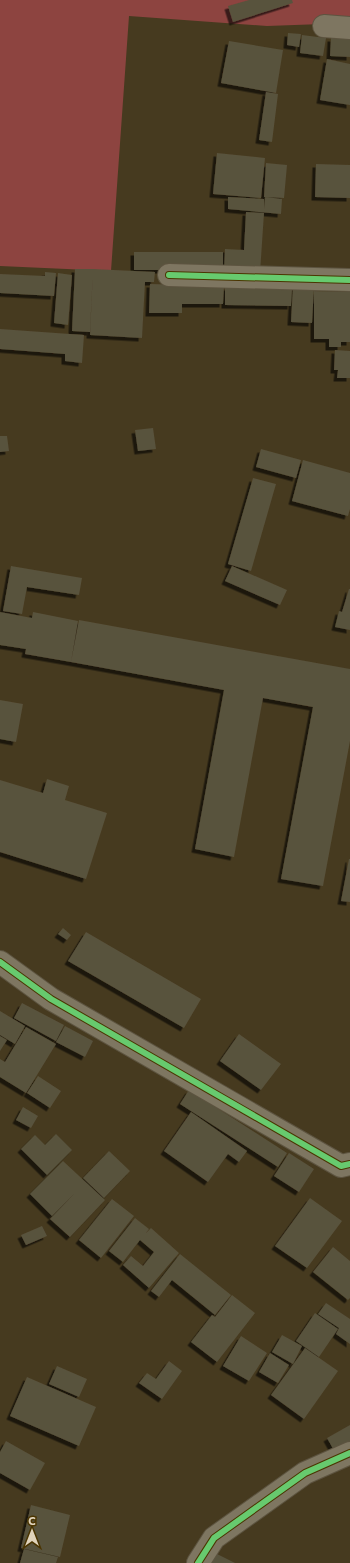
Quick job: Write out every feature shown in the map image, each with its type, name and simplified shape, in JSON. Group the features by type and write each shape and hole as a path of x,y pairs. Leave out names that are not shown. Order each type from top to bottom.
{"street":[{"path":"324,26 350,28"},
{"path":"169,275 350,280"},
{"path":"0,962 51,999 341,1166 350,1164"},
{"path":"0,982 51,999"},
{"path":"198,1563 214,1538 305,1473 350,1453"}],"shaded area":[{"path":"0,0 350,0 350,23 267,26 129,16 111,271 0,266"}],"building":[{"path":"249,0 292,0 293,3 233,22 228,6"},
{"path":"288,33 301,34 299,47 287,45"},
{"path":"302,35 326,38 323,56 300,53"},
{"path":"331,38 350,39 350,57 330,56"},
{"path":"229,41 283,50 276,93 221,83"},
{"path":"327,59 350,64 350,105 320,100"},
{"path":"266,92 278,94 272,142 259,140"},
{"path":"217,153 265,158 261,198 213,194"},
{"path":"266,163 287,165 284,198 264,197"},
{"path":"316,164 350,165 350,198 315,197"},
{"path":"228,197 264,199 264,209 265,197 282,199 281,214 228,209"},
{"path":"246,212 264,213 260,273 224,271 225,249 244,250"},
{"path":"134,252 223,252 223,270 134,270"},
{"path":"75,269 93,269 90,332 72,331"},
{"path":"93,269 155,272 154,282 145,282 142,338 90,335"},
{"path":"45,272 56,273 54,296 0,293 0,274 45,276"},
{"path":"58,273 72,275 68,325 54,323"},
{"path":"150,284 224,286 223,304 182,304 182,313 149,313"},
{"path":"293,286 314,287 312,323 291,322"},
{"path":"225,287 292,289 291,306 225,305"},
{"path":"314,291 350,292 350,342 341,342 341,347 329,347 329,339 314,339"},
{"path":"0,329 84,335 82,363 65,361 65,354 0,349"},
{"path":"335,350 350,351 350,378 337,378 338,370 334,370"},
{"path":"153,428 156,449 138,451 135,430"},
{"path":"0,436 7,436 9,451 0,452"},
{"path":"261,449 301,460 296,478 256,467"},
{"path":"303,460 350,473 350,509 348,516 292,501"},
{"path":"253,478 276,484 251,571 228,564"},
{"path":"11,566 82,578 79,595 27,587 22,614 3,611"},
{"path":"232,566 287,590 280,605 225,581"},
{"path":"349,589 350,630 335,627 339,611 342,612"},
{"path":"0,612 32,618 33,612 78,621 71,662 25,654 26,649 0,645"},
{"path":"79,620 350,669 350,741 323,886 281,879 313,707 263,698 234,857 195,849 224,690 71,662"},
{"path":"0,700 23,704 16,742 0,739"},
{"path":"47,779 69,786 65,800 107,813 86,879 0,852 0,780 43,793"},
{"path":"350,859 350,902 341,901"},
{"path":"63,928 71,935 67,940 58,934"},
{"path":"86,932 201,999 184,1028 68,961"},
{"path":"22,1003 64,1025 56,1041 14,1018"},
{"path":"0,1011 25,1026 15,1044 0,1035"},
{"path":"65,1026 93,1041 85,1057 56,1042"},
{"path":"26,1027 56,1044 26,1093 0,1077 0,1059 5,1062"},
{"path":"239,1034 281,1064 261,1090 220,1061"},
{"path":"0,1036 7,1040 0,1051"},
{"path":"38,1076 61,1091 50,1108 27,1093"},
{"path":"189,1090 287,1153 278,1167 180,1104"},
{"path":"23,1107 38,1116 31,1128 16,1120"},
{"path":"191,1112 247,1151 239,1162 228,1154 208,1182 164,1151"},
{"path":"56,1134 72,1150 47,1175 21,1149 35,1135 45,1145"},
{"path":"109,1151 130,1171 104,1198 83,1178"},
{"path":"289,1153 314,1169 299,1192 274,1176"},
{"path":"63,1161 105,1200 70,1237 50,1219 75,1193 52,1216 30,1194"},
{"path":"310,1198 342,1221 307,1268 275,1246"},
{"path":"112,1199 134,1216 101,1258 79,1240"},
{"path":"135,1218 149,1229 146,1233 151,1228 179,1253 149,1288 123,1265 131,1256 143,1266 154,1252 140,1240 123,1262 109,1251"},
{"path":"42,1226 47,1236 26,1245 21,1235"},
{"path":"333,1247 350,1261 350,1298 348,1300 313,1272"},
{"path":"180,1254 231,1295 215,1315 172,1280 159,1297 151,1291"},
{"path":"232,1295 255,1313 217,1362 191,1342 212,1315 215,1317"},
{"path":"326,1303 350,1319 350,1344 336,1334 339,1328 318,1314"},
{"path":"315,1313 338,1329 319,1357 296,1341"},
{"path":"282,1335 302,1346 293,1364 272,1352"},
{"path":"241,1336 267,1353 249,1381 223,1366"},
{"path":"305,1348 338,1371 304,1419 271,1395"},
{"path":"270,1353 289,1365 278,1383 259,1372"},
{"path":"169,1361 182,1371 162,1399 139,1383 147,1373 156,1379"},
{"path":"57,1366 87,1379 79,1397 49,1384"},
{"path":"27,1377 96,1407 79,1446 10,1416"},
{"path":"350,1425 350,1447 336,1454 327,1438"},
{"path":"6,1441 45,1463 30,1490 0,1473 0,1452"},
{"path":"31,1505 70,1515 60,1557 21,1548"},
{"path":"24,1549 58,1557 56,1563 20,1563"},
{"path":"215,1553 235,1563 210,1563"}],"cycle path":[{"path":"169,275 350,280"},
{"path":"0,962 51,999 341,1166 350,1164"},
{"path":"198,1563 214,1538 305,1473 350,1453"}]}
